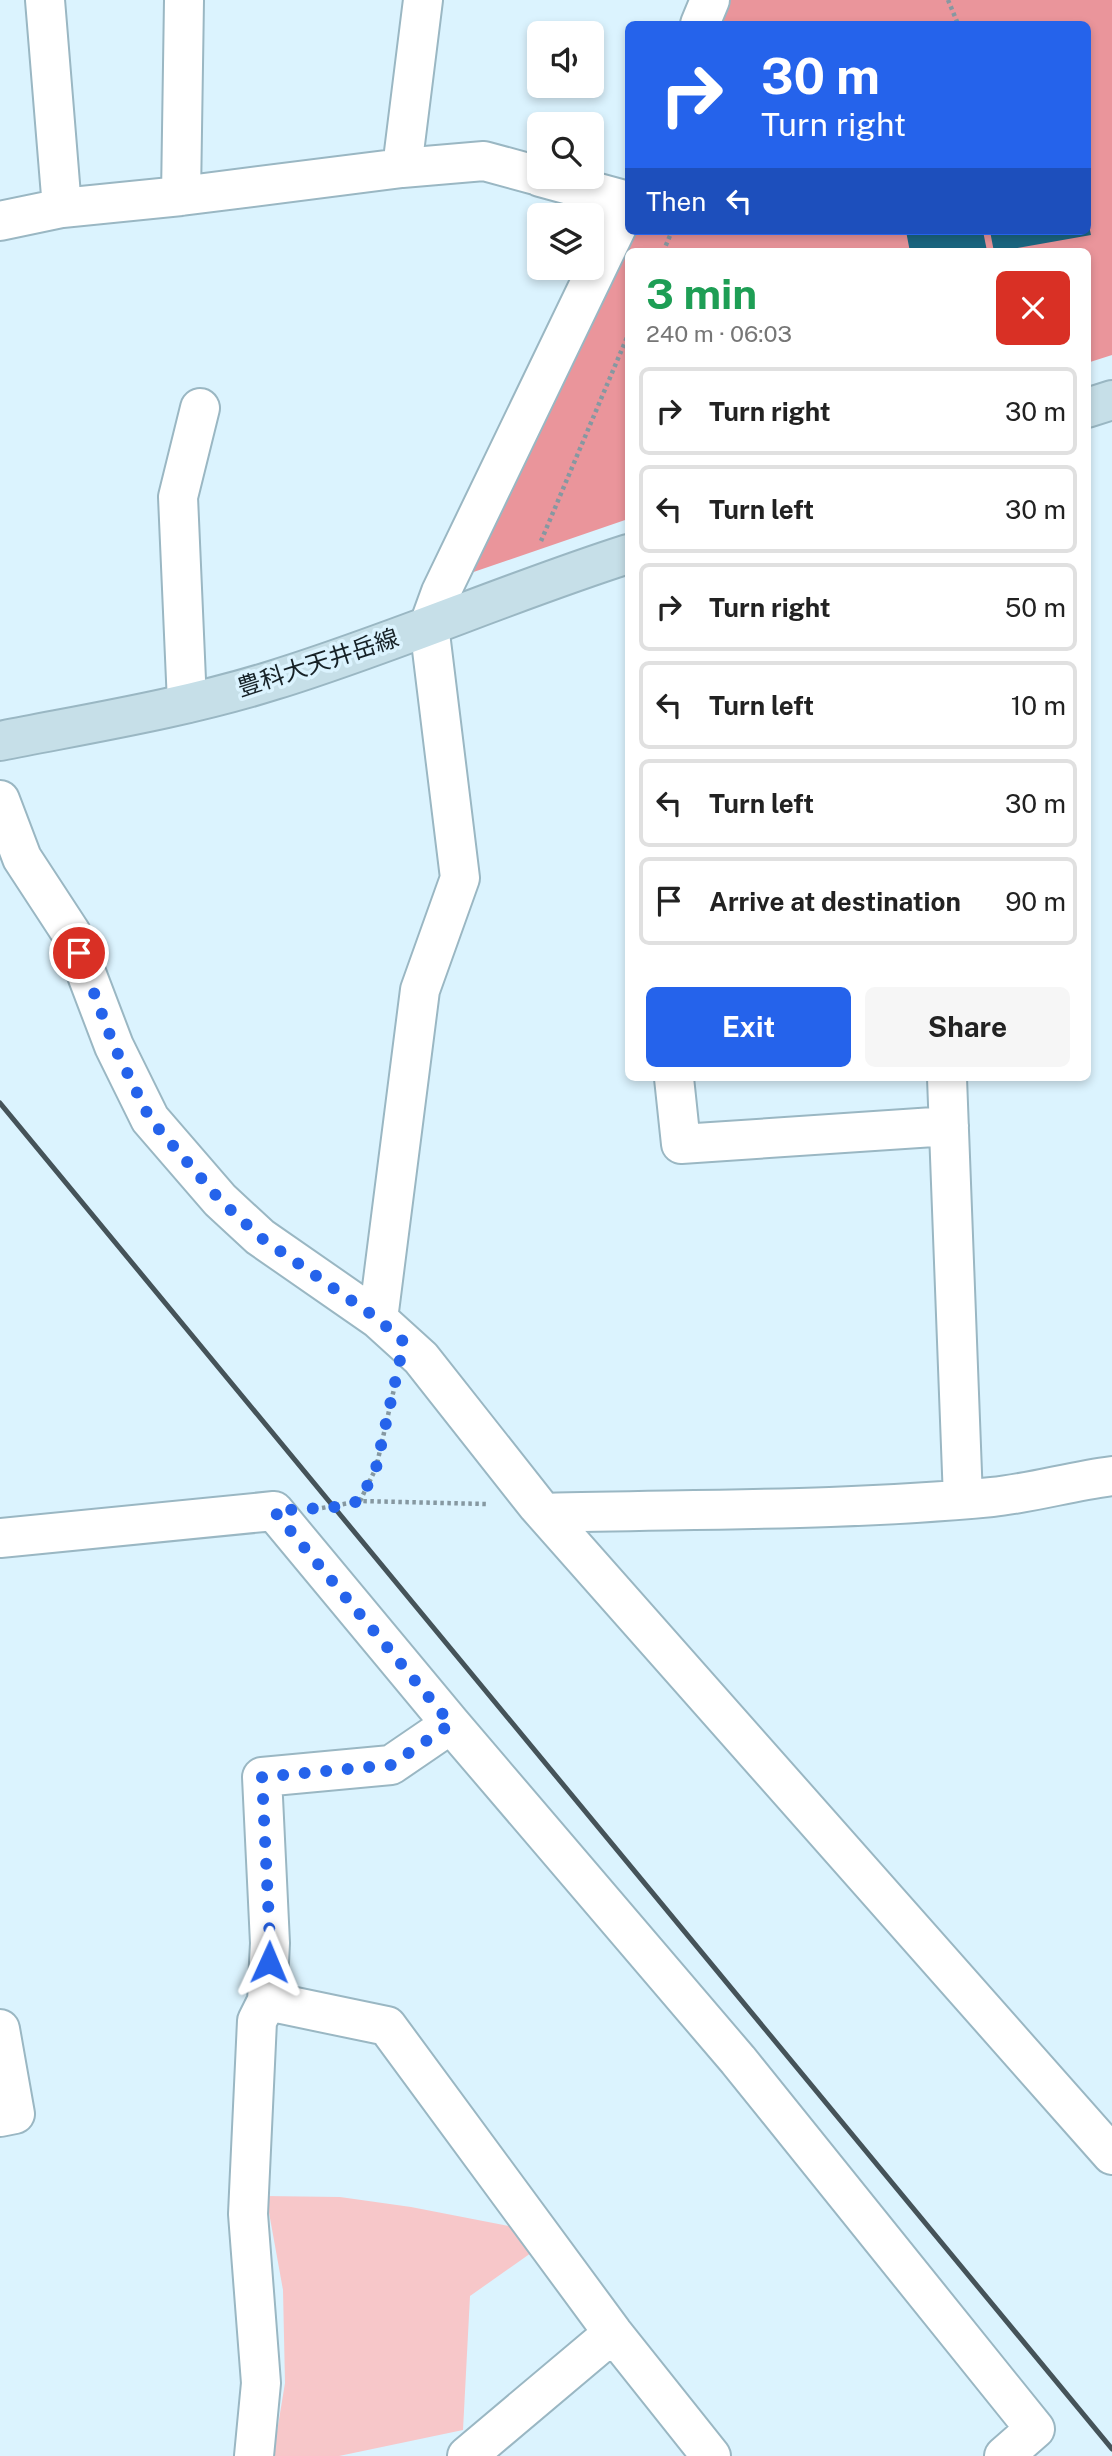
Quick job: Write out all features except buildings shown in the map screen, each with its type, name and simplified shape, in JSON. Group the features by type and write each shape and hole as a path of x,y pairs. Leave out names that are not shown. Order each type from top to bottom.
{"main road":[{"path":"1091,407 1112,400"},
{"name":"豊科大天井岳線","path":"0,741 187,703 270,682 341,659 625,555"}],"street":[{"path":"45,0 62,208"},
{"path":"181,196 184,0"},
{"path":"402,168 423,0"},
{"path":"701,21 710,0"},
{"path":"2,228 62,208 402,168 484,161 527,173"},
{"path":"581,189 625,202"},
{"path":"391,1330 420,990 460,878 429,625 441,592 625,209"},
{"path":"187,703 178,497 200,408"},
{"path":"0,800 22,858 71,933 114,1046 150,1119 220,1200 260,1237 391,1330 421,1358 541,1509 1112,2155"},
{"path":"674,1081 681,1144 948,1126"},
{"path":"947,1081 963,1499"},
{"path":"541,1509 866,1506 995,1496 1112,1476"},
{"path":"0,1538 274,1511 451,1724 738,2060 1035,2429 1004,2456"},
{"path":"254,2456 261,2383 248,2214 257,2021 267,2001 270,1943 262,1777 391,1765 451,1724"},
{"path":"267,2001 387,2026 613,2333 712,2456"},
{"path":"0,2029 15,2114 0,2117"},
{"path":"467,2456 613,2333"}],"path":[{"path":"948,0 957,21"},
{"path":"538,549 625,342"},
{"path":"360,1501 376,1468 391,1330"},
{"path":"274,1511 334,1507 360,1501 541,1509"}],"shaded area":[{"path":"725,0 1112,0 1112,355 1091,362 1091,248 625,248 625,520 456,578 626,235 1091,235 1091,21 715,21"},
{"path":"266,2196 340,2197 411,2207 519,2228 531,2253 470,2296 463,2430 339,2456 273,2456 285,2383 283,2290"}],"railway":[{"path":"0,1103 1112,2449"}],"route":[{"path":"79,953 114,1046 150,1119 220,1200 260,1237 378,1319 404,1342 376,1468 360,1501 334,1507 274,1511 451,1724 391,1765 262,1777 269,1962"}]}
